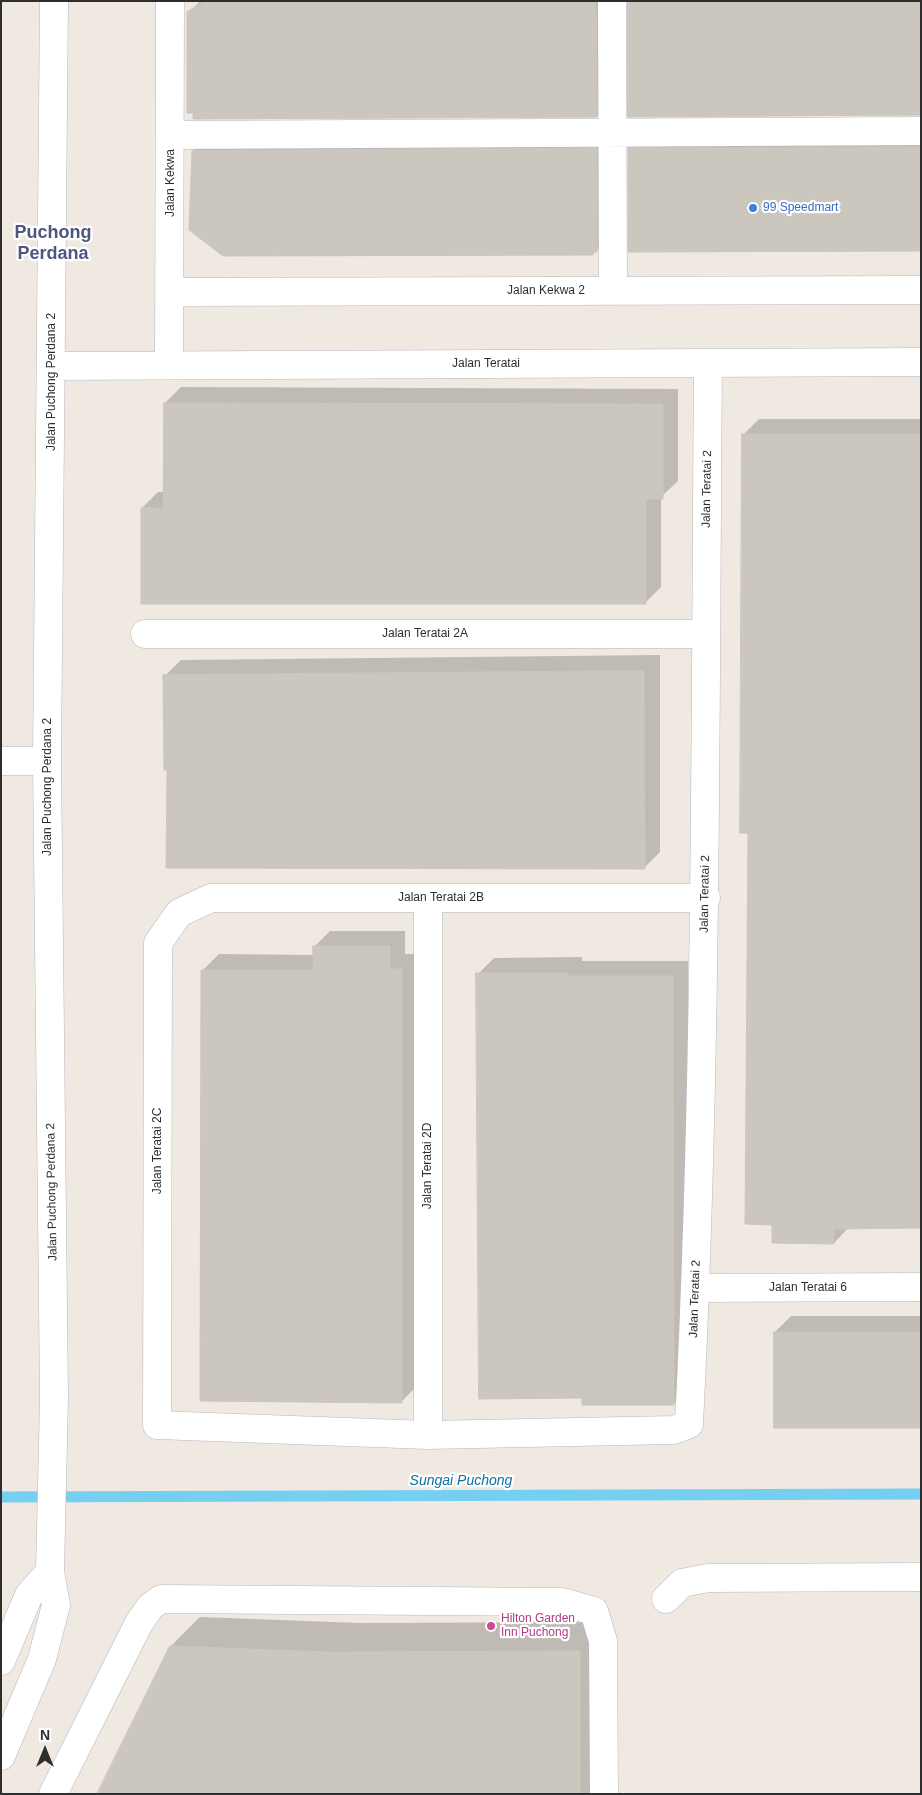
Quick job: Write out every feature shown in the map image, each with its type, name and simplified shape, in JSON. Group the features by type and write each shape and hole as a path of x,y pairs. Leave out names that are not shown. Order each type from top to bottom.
{"street":[{"name":"Jalan Puchong Perdana 2","path":"1,1756 42,1659 56,1605 50,1572 54,1398 47,761 54,1"},
{"name":"Jalan Kekwa","path":"170,1 170,365"},
{"path":"612,1 613,291"},
{"path":"171,135 921,131"},
{"name":"Jalan Kekwa 2","path":"171,292 921,290"},
{"name":"Jalan Teratai","path":"52,366 921,362"},
{"name":"Jalan Teratai 2","path":"428,1435 674,1430 689,1424 696,1288 706,898 708,363"},
{"name":"Jalan Teratai 2A","path":"145,634 706,634"},
{"path":"1,761 47,761"},
{"name":"Jalan Teratai 2B","path":"179,913 211,898 706,898"},
{"name":"Jalan Teratai 2D","path":"428,898 428,1435"},
{"name":"Jalan Teratai 2C","path":"179,913 158,943 157,1425 428,1435"},
{"name":"Jalan Teratai 6","path":"696,1288 921,1287"},
{"path":"1,1661 29,1595 50,1572"},
{"path":"666,1599 682,1583 708,1578 921,1577"},
{"path":"53,1794 139,1623 150,1607 161,1599 562,1602 594,1611 603,1641 604,1794"}],"building":[{"path":"206,1 596,1 597,117 193,119 193,113 187,113 187,12"},
{"path":"628,1 921,1 921,115 628,117"},
{"path":"921,147 921,251 628,252 628,148"},
{"path":"597,148 597,252 593,252 593,255 223,256 189,230 192,151"},
{"path":"164,403 663,404 663,499 646,499 646,604 141,604 141,508 163,508"},
{"path":"742,434 921,434 921,1228 834,1229 834,1244 772,1243 772,1225 745,1224 748,833 740,833"},
{"path":"644,671 645,869 166,868 167,770 164,770 163,675"},
{"path":"313,946 390,946 390,969 402,969 402,1403 200,1401 201,970 313,970"},
{"path":"476,973 567,973 567,976 673,976 674,1405 582,1405 582,1398 479,1399"},
{"path":"774,1332 921,1332 921,1428 774,1428"},
{"path":"170,1646 329,1652 580,1651 580,1794 97,1794"}],"waterway":[{"name":"Sungai Puchong","path":"1,1497 921,1494"}],"place":[{"name":"99 Speedmart","path":"753,208"},
{"name":"Hilton Garden Inn Puchong","path":"491,1626"}],"district":[{"name":"Puchong Perdana","path":"53,243"}]}
